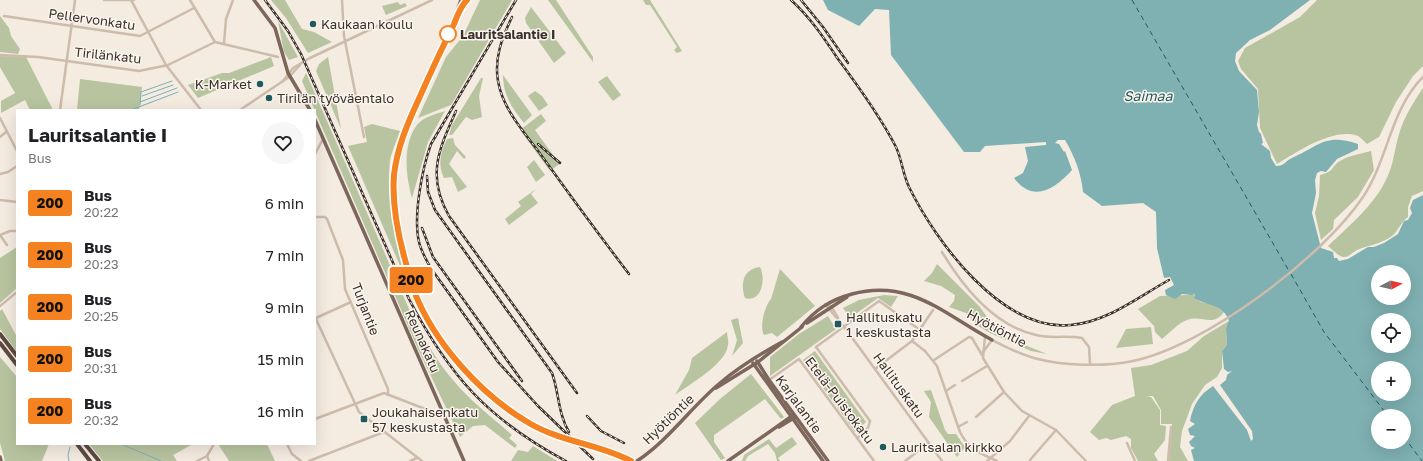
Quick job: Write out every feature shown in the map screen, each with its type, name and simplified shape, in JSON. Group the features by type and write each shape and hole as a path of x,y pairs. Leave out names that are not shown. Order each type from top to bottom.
{"highway":[{"path":"0,334 16,355"},
{"path":"0,343 16,364"},
{"path":"77,445 87,461"},
{"path":"77,445 90,461"},
{"path":"86,445 99,461"}],"main road":[{"path":"254,0 275,28 288,75 309,109"},
{"path":"461,0 447,36 405,129 399,148 394,176 394,197 397,221 414,290 437,337 472,377 500,403 528,422 552,434 606,450 631,461"},
{"path":"447,36 467,0"},
{"name":"Reunakatu","path":"316,122 464,461"},
{"name":"Hyötiöntie","path":"801,327 825,304 853,294 886,289 903,292 939,307 992,340"},
{"name":"Hyötiöntie","path":"637,461 666,436 712,390 753,363 758,362 801,327 853,294"},
{"name":"Hyötiöntie","path":"753,363 756,357 782,342"},
{"name":"Karjalantie","path":"756,357 769,380 823,461"},
{"name":"Karjalantie","path":"753,363 828,461"},
{"path":"728,461 793,417"},
{"path":"0,457 1,461"}],"street":[{"path":"60,109 75,0"},
{"path":"104,0 132,0 166,65 200,109"},
{"path":"190,0 215,42 278,57"},
{"path":"224,43 226,19 233,0"},
{"path":"241,109 283,80 300,64 432,0"},
{"path":"341,1 341,15 345,41 364,137"},
{"name":"Pellervonkatu","path":"4,16 140,36 194,8"},
{"name":"Tirilänkatu","path":"0,55 38,56 139,71 166,65 215,42"},
{"name":"Hyötiöntie","path":"992,340 1013,351 1035,358 1090,364 1105,364 1133,361 1149,356 1170,349 1202,332 1250,302 1279,281 1341,226 1364,196 1381,164 1398,114 1408,96 1423,77"},
{"path":"0,118 16,149"},
{"path":"0,137 6,132"},
{"path":"316,152 323,139"},
{"path":"0,174 8,172 16,167"},
{"path":"0,200 16,202"},
{"name":"Turjantie","path":"316,217 325,217 327,219 343,260 345,289 388,389 388,395"},
{"path":"7,245 0,235 10,230 16,231"},
{"path":"942,252 965,286 988,309 1003,320 1037,336 1082,338 1089,347 1090,364"},
{"path":"0,306 16,293"},
{"path":"857,438 868,428 870,421 816,347 879,301 920,330"},
{"path":"316,317 351,302"},
{"name":"Hallituskatu","path":"825,304 844,326 942,461"},
{"path":"875,369 912,341 933,310"},
{"path":"316,319 359,412 422,461"},
{"path":"983,358 985,336"},
{"path":"934,360 970,337 1004,392 1030,416 1056,430 1086,461"},
{"path":"983,352 992,340"},
{"path":"912,341 934,360 958,427 965,442 970,448 997,461"},
{"name":"Etelä-Puistokatu","path":"769,380 799,359 874,461"},
{"path":"962,381 987,366"},
{"path":"946,391 955,385"},
{"path":"976,417 1004,392"},
{"path":"316,418 381,394 388,395 432,412 443,412"},
{"path":"987,461 1010,440 1030,416"},
{"path":"958,427 967,422"},
{"path":"1168,461 1171,427"},
{"path":"1030,460 1056,430"},
{"path":"309,461 385,432"},
{"path":"905,461 929,443"},
{"path":"1127,443 1135,461"},
{"path":"197,461 207,456 213,445"},
{"path":"288,445 292,454 301,461"},
{"path":"207,456 210,461"},
{"path":"410,461 418,458"}],"green space":[{"path":"271,0 285,0 302,29 314,32 332,42 308,53 286,18"},
{"path":"480,0 512,0 451,105 418,118 446,57 463,36"},
{"path":"548,0 556,0 593,57 593,62"},
{"path":"643,0 650,0 682,51 677,53 674,50 677,47 650,5 646,5"},
{"path":"1317,0 1423,0 1423,66 1413,76 1396,102 1379,137 1367,144 1358,136 1348,134 1338,135 1305,147 1277,164 1260,128 1258,89 1241,69 1238,61 1245,48 1300,17"},
{"path":"398,2 400,5 405,3 407,6 386,15 382,6"},
{"path":"531,7 566,53 554,63 526,23 525,18"},
{"path":"0,16 9,28 11,36 20,49 18,54 0,52"},
{"path":"278,21 298,57 289,60 284,52"},
{"path":"0,56 26,57 52,109 30,109 25,100 1,113 1,101 15,93 0,67"},
{"path":"271,57 274,66 198,98 188,85 222,73 229,73"},
{"path":"328,57 341,129 316,71 319,64"},
{"path":"306,73 413,318 447,373 481,409 512,435 509,438 517,445 515,448 485,425 473,426 460,437 418,349 316,113 316,109 314,109 302,81"},
{"path":"503,75 532,115 524,123 506,95"},
{"path":"607,76 621,95 613,101 598,82"},
{"path":"481,78 483,78 479,96 482,117 472,120 466,117 452,135 449,135 452,125"},
{"path":"80,79 142,87 139,109 77,109"},
{"path":"1423,88 1423,191 1412,196 1408,207 1408,217 1403,221 1392,236 1379,243 1357,250 1347,257 1343,257 1328,246 1363,212 1378,194 1391,168 1403,122"},
{"path":"535,91 542,96 548,105 539,111 528,96"},
{"path":"445,111 428,142 412,198 407,171 407,151 412,133 417,125 423,120"},
{"path":"541,114 546,121 535,130 555,158 562,162 550,171 520,130"},
{"path":"372,124 400,131 390,160 389,187 396,239 402,265 401,268 348,146 367,142 364,127"},
{"path":"453,138 455,145 466,157 464,159 457,151 449,164 467,187 458,192 452,177 444,178 440,163 447,139"},
{"path":"1371,151 1374,170 1358,197 1334,220 1333,229 1321,240 1315,213 1319,196 1320,175 1331,170 1337,163 1344,159"},
{"path":"534,160 545,175 536,182 527,167"},
{"path":"536,189 531,194 538,203 509,225 505,219 521,206 518,202"},
{"path":"16,248 16,289 0,303 0,258"},
{"path":"937,264 980,307 994,327 1007,338 1047,354 1031,351 990,333 978,326 966,313 949,307 954,301 955,295 941,286 924,281 932,273"},
{"path":"760,267 763,277 759,293 751,299 745,298 743,288 744,278 746,274 754,268"},
{"path":"780,269 815,306 777,337 772,333 764,335 762,322"},
{"path":"1194,292 1194,297 1201,302 1213,304 1224,312 1220,317 1211,320 1197,318 1184,321 1162,339 1155,332 1154,326 1138,309 1160,296 1188,295"},
{"path":"884,295 898,296 891,307 878,298 850,318 843,308 859,300"},
{"path":"2,309 16,335 16,351 0,329 0,311"},
{"path":"828,316 836,329 770,376 770,357 799,334"},
{"path":"738,318 743,343 732,356 737,340 731,320"},
{"path":"1229,321 1226,328 1227,345 1222,351 1222,368 1217,377 1205,385 1192,404 1182,431 1180,447 1188,461 1169,461 1172,424 1161,424 1161,410 1153,396 1146,396 1151,397 1160,410 1160,425 1166,426 1165,440 1154,454 1158,461 1138,461 1131,448 1131,439 1126,436 1111,440 1106,438 1099,440 1090,432 1112,405 1135,396 1131,368 1151,365 1187,351 1204,336"},
{"path":"1151,327 1153,344 1116,348 1126,329"},
{"path":"727,332 728,345 726,352 721,359 706,373 675,395 689,370 692,358"},
{"path":"815,351 866,422 855,432 803,360"},
{"path":"0,357 16,376 16,445 49,445 42,461 5,461 0,443"},
{"path":"751,374 784,417 781,419 765,399 714,435 714,442 725,458 721,460 695,423 720,399"},
{"path":"931,390 945,430 948,434 956,434 965,447 957,457 929,417 931,402 924,391"},
{"path":"792,437 797,444 778,458 780,461 777,461 775,453 768,444 748,456 745,461 742,461 744,455 769,439 776,448"},
{"path":"90,445 191,445 173,455 177,461 103,461"},
{"path":"219,445 267,445 275,461 229,461"},
{"path":"533,446 557,461 511,461 518,450 528,452"}],"water":[{"name":"Saimaa","path":"823,0 1310,0 1270,30 1250,40 1236,53 1235,61 1239,71 1257,90 1259,112 1257,125 1263,143 1261,144 1270,151 1271,158 1276,166 1279,166 1317,145 1330,140 1347,141 1358,144 1358,149 1337,159 1326,172 1321,171 1317,173 1315,180 1316,193 1312,213 1321,248 1333,252 1334,258 1337,258 1339,261 1348,259 1368,247 1374,247 1384,243 1398,234 1404,221 1408,220 1412,213 1410,208 1413,200 1423,195 1423,461 1194,461 1191,450 1195,448 1191,446 1189,442 1195,436 1190,435 1188,429 1195,424 1190,421 1191,415 1201,396 1213,386 1247,430 1251,441 1253,439 1252,431 1220,385 1226,380 1227,375 1232,371 1228,372 1224,369 1222,351 1227,345 1226,328 1229,320 1226,315 1219,308 1194,298 1194,293 1192,295 1182,294 1175,299 1166,295 1165,290 1174,285 1170,277 1164,278 1157,248 1156,212 1143,203 1102,206 1083,192 1077,165 1065,140 1058,140 1055,143 1059,144 1064,152 1065,151 1072,170 1051,188 1036,192 1021,186 1014,178 1023,173 1028,161 1025,147 1046,145 1046,142 985,146 980,152 964,152 891,55 889,10 875,9 859,26 828,10"}],"waterway":[{"path":"140,105 141,92 172,81"},
{"path":"142,96 173,85"},
{"path":"140,102 177,88"},
{"path":"134,109 178,92"},
{"path":"123,445 161,461"},
{"path":"69,461 68,455 70,447"}],"ferry route":[{"path":"1132,0 1289,271"},
{"path":"1291,274 1324,332 1383,409"},
{"path":"1411,446 1422,461"}],"railway":[{"path":"265,0 288,31 301,54 409,299 440,351 474,394 493,412 515,429 566,461"},
{"path":"516,0 431,144 424,166 419,193 417,231 422,252 430,267 498,362 538,406 593,459"},
{"path":"791,0 816,28 883,124 896,147 909,187 936,233 954,257 974,279 997,299 1020,314 1045,323 1071,325 1084,323 1110,314 1169,280"},
{"path":"801,0 823,27 848,63"},
{"path":"512,17 502,40 497,64 498,81 510,113 629,274"},
{"path":"456,111 440,150 437,175 438,188 442,202 449,216 577,393"},
{"path":"538,144 560,163"},
{"path":"427,176 428,192 435,210 552,373 565,425 569,432"},
{"path":"422,228 433,257 522,381"},
{"path":"587,416 601,431 624,443"}],"bus line":[{"name":"200","path":"467,0 447,36 409,119 397,156 394,176 395,210 401,244 414,290 437,337 472,377 500,403 528,422 552,434 606,450 631,461"}],"place":[{"name":"Kaukaan koulu","path":"313,24"},
{"name":"Lauritsalantie I","path":"448,34"},
{"name":"K-Market","path":"260,84"},
{"name":"Tirilän työväentalo","path":"269,98"},
{"name":"Hallituskatu 1 keskustasta","path":"838,324"},
{"name":"Joukahaisenkatu 57 keskustasta","path":"364,419"},
{"name":"Lauritsalan kirkko","path":"883,447"}]}
